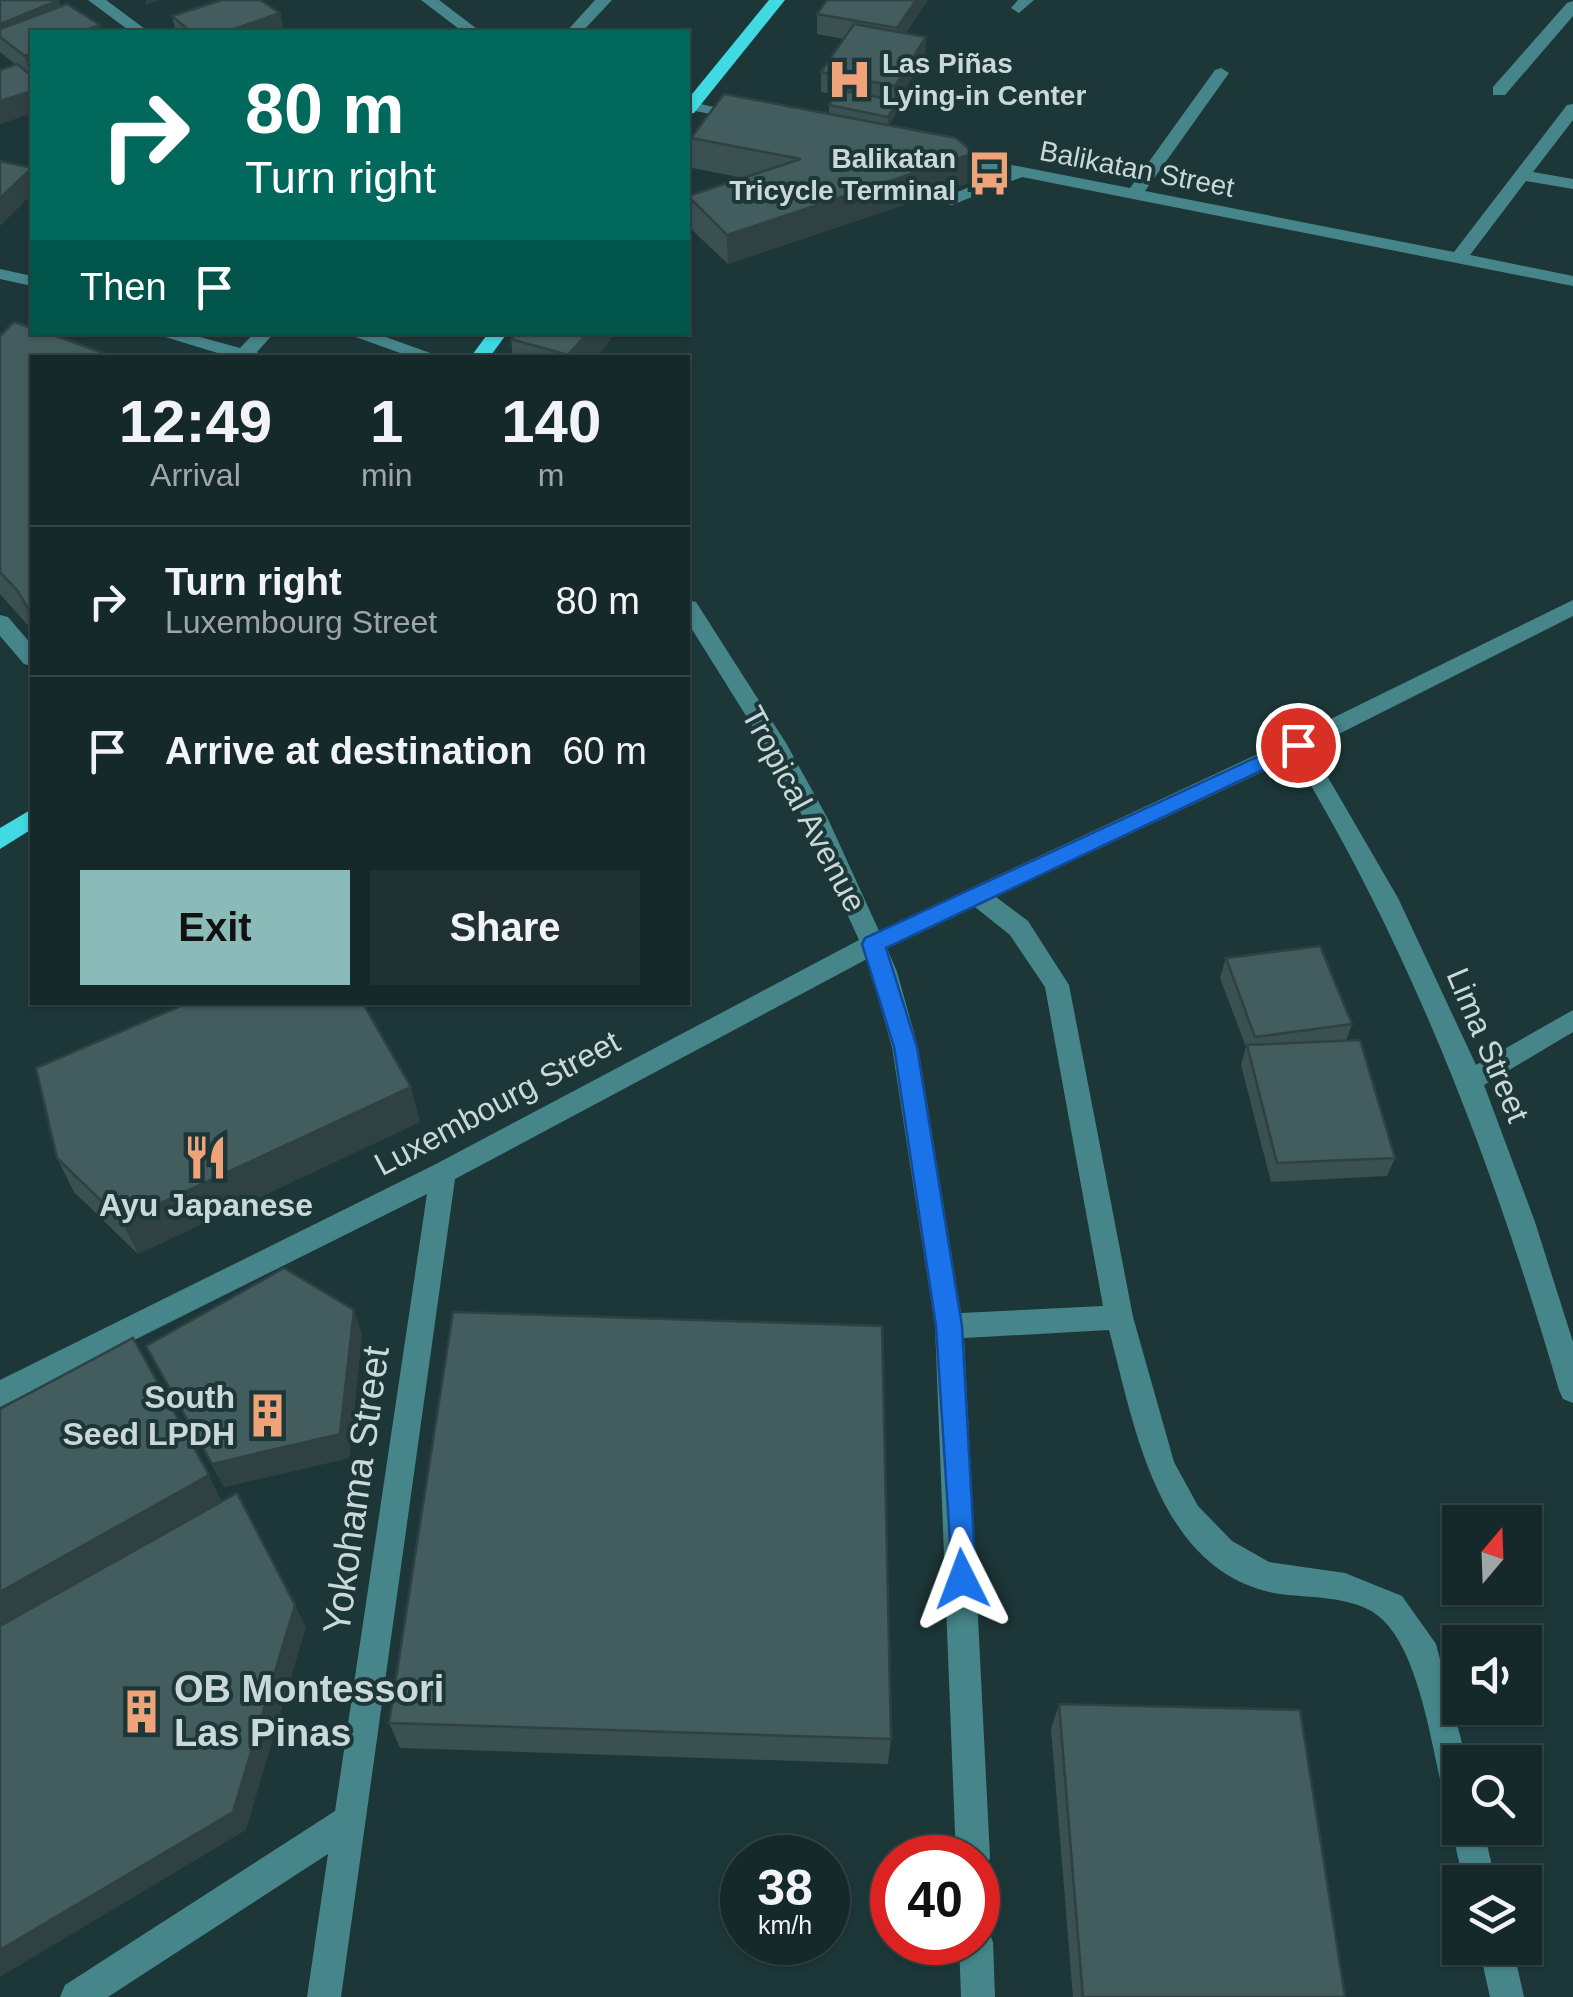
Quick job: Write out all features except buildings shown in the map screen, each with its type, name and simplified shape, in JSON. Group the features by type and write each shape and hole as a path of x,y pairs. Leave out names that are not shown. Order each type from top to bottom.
{"main road":[{"path":"690,106 777,0"},
{"path":"481,355 497,335"}],"street":[{"path":"96,0 138,30"},
{"path":"428,0 470,30"},
{"path":"576,30 604,0"},
{"path":"1500,91 1573,6"},
{"path":"1132,196 1221,74"},
{"path":"690,107 768,121"},
{"path":"1458,259 1573,109"},
{"name":"Balikatan Street","path":"924,153 1573,281"},
{"path":"946,201 1018,172"},
{"path":"1520,174 1573,184"},
{"path":"0,274 30,282"},
{"path":"170,335 247,355"},
{"path":"361,335 425,355"},
{"name":"Luxembourg Street","path":"0,1394 443,1172 873,944 1298,745 1573,607"},
{"name":"Tropical Avenue","path":"690,609 775,743 873,944 905,1047 949,1326 972,1835"},
{"path":"0,622 30,657"},
{"name":"Lima Street","path":"1298,745 1369,864 1452,1033 1530,1237 1573,1390"},
{"path":"977,896 1019,928 1058,985 1119,1317 1160,1465 1187,1516 1221,1552 1265,1576 1345,1588 1391,1606 1420,1644 1447,1745"},
{"path":"1471,1080 1573,1020"},
{"name":"Yokohama Street","path":"324,1997 443,1172"},
{"path":"949,1326 1119,1317"},
{"path":"78,1997 348,1821"},
{"path":"977,1965 978,1997"},
{"path":"1500,1965 1507,1997"}],"place":[{"name":"Las Piñas Lying-in Center","path":"849,79"},
{"name":"Balikatan Tricycle Terminal","path":"989,174"},
{"name":"Ayu Japanese","path":"206,1157"},
{"name":"South Seed LPDH","path":"268,1415"},
{"name":"OB Montessori Las Pinas","path":"141,1711"}],"route":[{"path":"962,1579 949,1326 905,1047 885,972 873,944 1298,745"}]}
